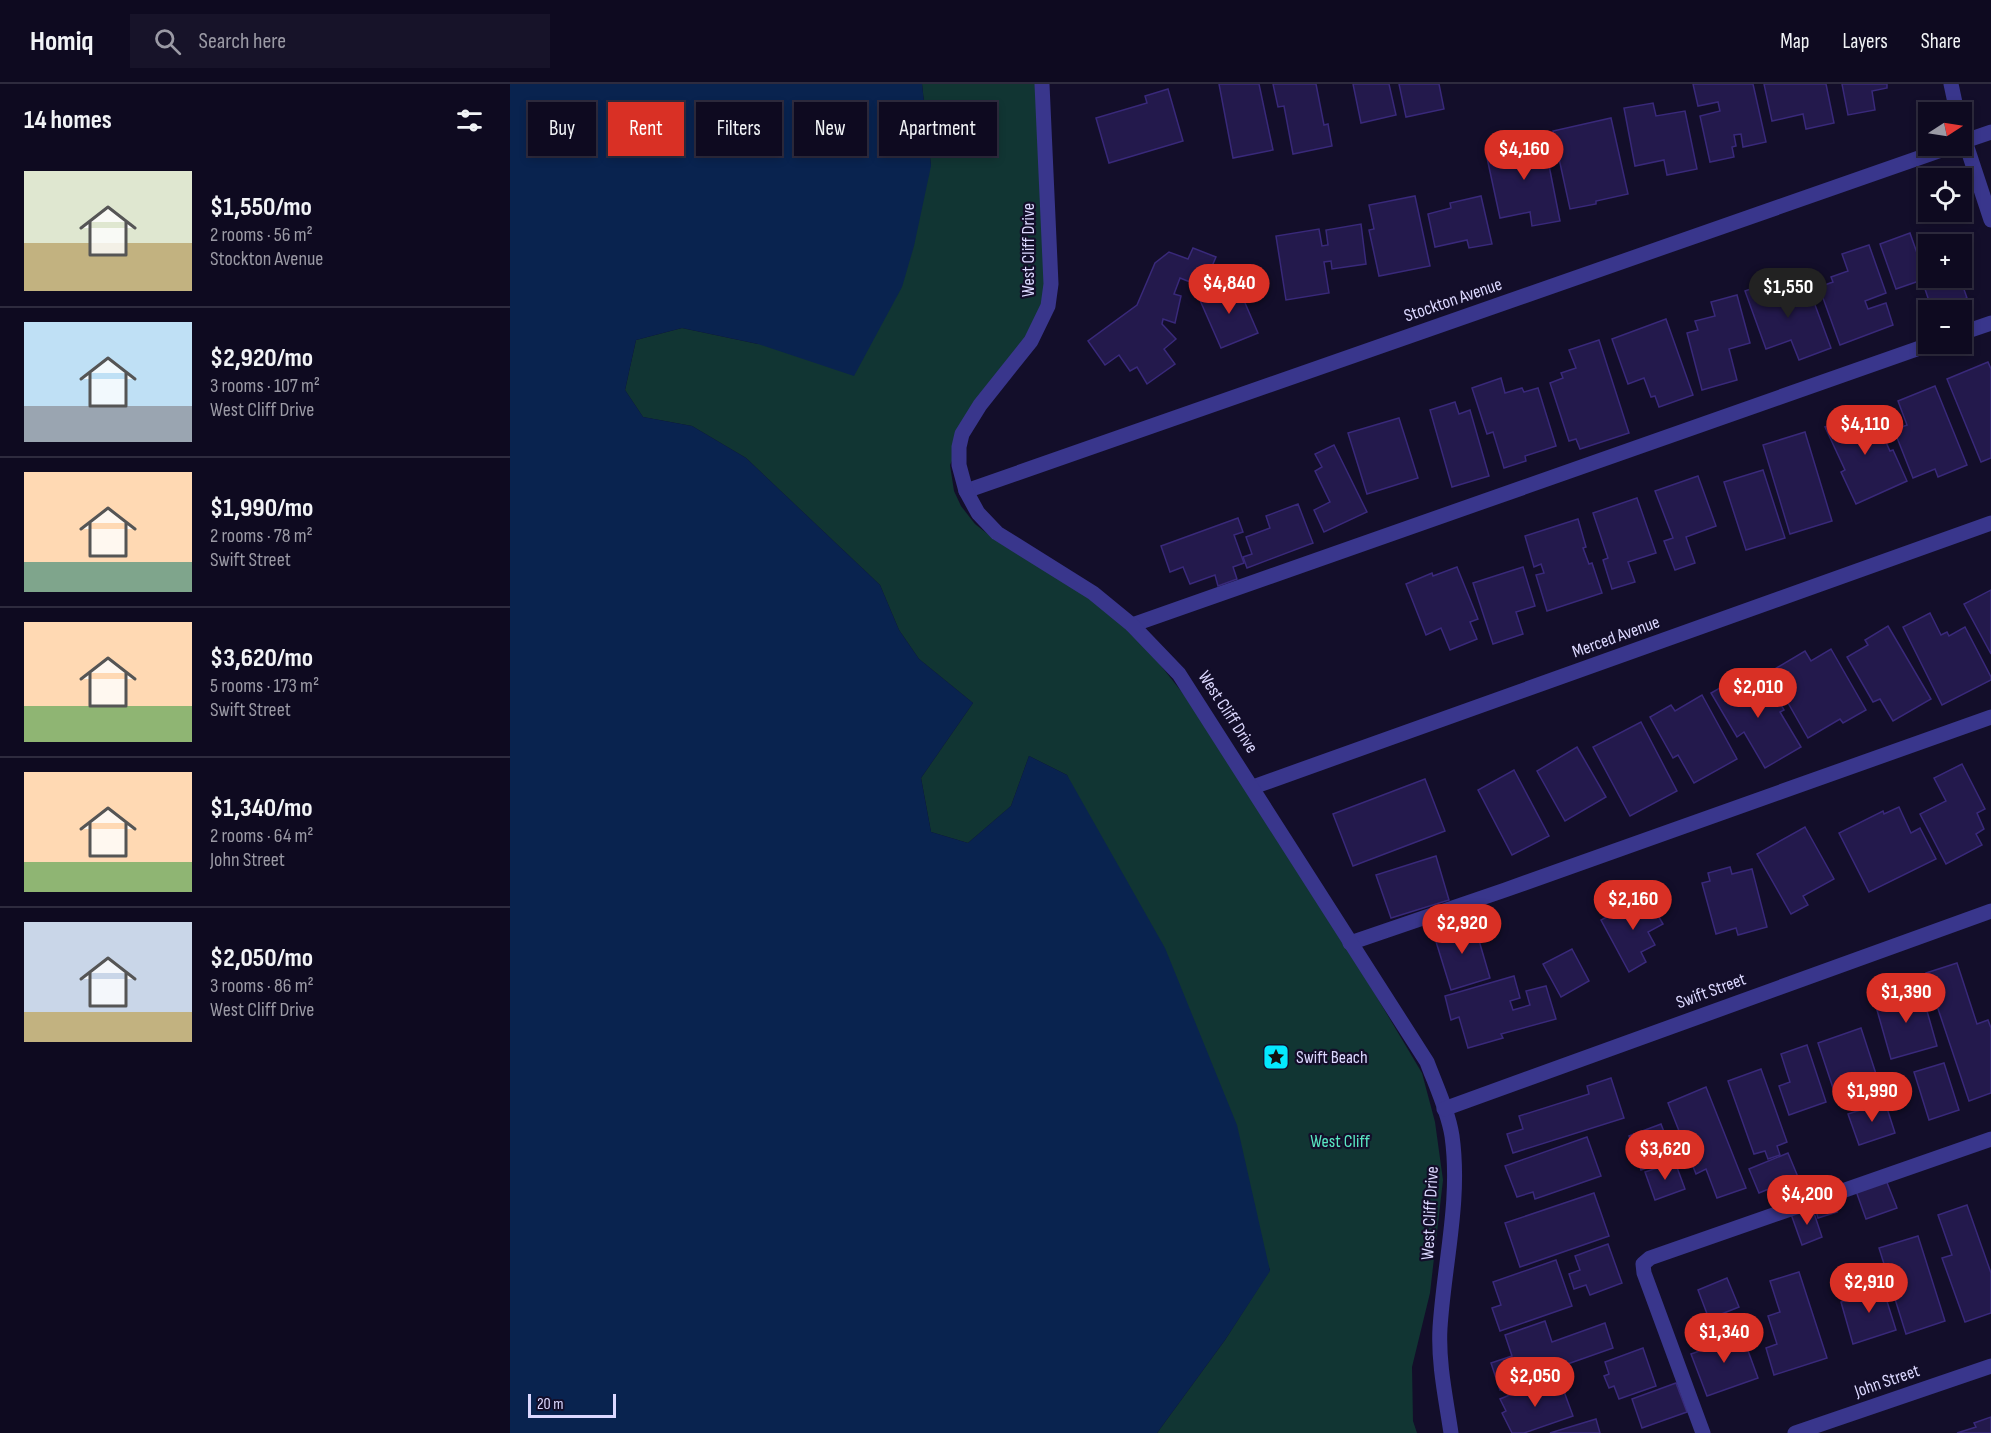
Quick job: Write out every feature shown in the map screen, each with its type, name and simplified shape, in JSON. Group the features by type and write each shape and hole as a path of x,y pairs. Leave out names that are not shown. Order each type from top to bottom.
{"street":[{"name":"West Cliff Drive","path":"1042,84 1051,285 1048,306 1031,341 980,405 962,434 959,465 966,491 978,513 997,533 1093,593 1132,625 1179,674 1427,1062 1452,1136 1454,1201 1440,1330 1442,1376 1451,1433"},
{"path":"1950,84 1954,102"},
{"name":"Stockton Avenue","path":"1972,137 1991,132"},
{"name":"Stockton Avenue","path":"966,491 1918,155"},
{"path":"1966,156 1991,220"},
{"path":"1972,330 1991,323"},
{"path":"1132,625 1918,349"},
{"name":"Merced Avenue","path":"1253,787 1991,523"},
{"path":"1350,943 1991,717"},
{"name":"Swift Street","path":"1444,1109 1991,911"},
{"path":"1703,1433 1644,1273 1643,1264 1650,1258 1991,1138"},
{"name":"John Street","path":"1795,1433 1991,1366"}],"green space":[{"name":"West Cliff","path":"922,84 1040,84 1044,152 1044,320 968,428 950,465 954,491 961,506 975,524 989,535 1014,545 1132,629 1222,743 1287,846 1422,1073 1435,1122 1443,1180 1430,1293 1412,1367 1413,1421 1417,1433 1157,1433 1225,1340 1270,1270 1067,775 1029,756 1011,806 968,843 931,832 921,778 973,703 919,659 899,630 880,585 746,458 692,426 643,417 625,390 636,340 682,328 758,344 931,166 930,156 997,156 997,102 924,102"}],"water":[{"path":"510,84 922,84 924,102 879,102 879,156 930,156 931,166 914,246 902,287 854,376 758,344 682,328 636,340 625,390 643,417 692,426 746,458 880,585 899,630 919,659 973,703 921,778 931,832 968,843 1011,806 1029,756 1067,775 1165,948 1237,1125 1270,1271 1225,1340 1157,1433 510,1433"}],"building":[{"path":"1219,84 1259,84 1273,150 1233,158"},
{"path":"1273,84 1316,84 1324,125 1328,124 1332,146 1293,154 1284,106 1278,107"},
{"path":"1353,84 1389,84 1396,115 1361,123"},
{"path":"1399,84 1439,84 1444,109 1406,117"},
{"path":"1693,84 1753,84 1766,142 1743,147 1741,134 1734,135 1736,146 1732,147 1734,157 1710,162 1700,116 1720,111 1718,102 1698,106"},
{"path":"1764,84 1826,84 1834,123 1806,129 1803,114 1772,121"},
{"path":"1842,84 1887,84 1887,88 1872,91 1875,110 1848,115"},
{"path":"1168,89 1183,141 1109,163 1096,118 1147,103 1145,96"},
{"path":"1653,103 1656,116 1685,111 1697,169 1667,175 1664,160 1635,166 1624,108"},
{"path":"1611,118 1628,194 1570,209 1553,131"},
{"path":"1543,135 1560,221 1532,226 1530,212 1500,218 1486,153 1515,147 1514,140"},
{"path":"1415,196 1430,266 1379,276 1369,230 1374,229 1369,205"},
{"path":"1481,196 1492,244 1469,248 1467,240 1435,247 1428,214 1451,208 1450,203"},
{"path":"1361,224 1366,264 1332,269 1331,261 1324,262 1329,293 1286,300 1276,236 1319,229 1322,246 1328,245 1326,230"},
{"path":"1910,233 1918,253 1918,281 1896,289 1880,244"},
{"path":"1869,245 1886,293 1865,301 1868,309 1886,303 1893,325 1840,345 1819,287 1833,282 1831,277 1848,271 1842,254"},
{"path":"1193,248 1216,257 1203,287 1180,278 1174,294 1181,296 1175,323 1163,319 1162,324 1176,339 1164,349 1175,364 1147,384 1137,367 1130,371 1119,355 1105,365 1088,341 1137,305 1155,263 1169,252 1188,259"},
{"path":"1773,281 1779,297 1808,286 1831,348 1799,360 1791,340 1766,349 1745,291"},
{"path":"1236,282 1258,333 1221,348 1199,298"},
{"path":"1925,288 1964,288 1967,298 1961,300 1929,300"},
{"path":"1737,295 1750,343 1729,349 1737,380 1702,390 1687,333 1698,330 1695,321 1715,316 1711,302"},
{"path":"1666,319 1693,395 1659,407 1655,396 1651,397 1644,378 1628,384 1612,339"},
{"path":"1599,340 1629,433 1580,449 1576,439 1569,441 1550,383 1563,378 1561,373 1576,368 1569,350"},
{"path":"1988,362 1991,369 1991,458 1981,462 1947,379"},
{"path":"1501,378 1505,393 1522,388 1524,392 1538,388 1556,446 1525,456 1526,461 1504,468 1493,432 1487,434 1472,388"},
{"path":"1935,386 1967,465 1938,477 1935,469 1913,478 1894,430 1907,425 1898,401"},
{"path":"1455,402 1459,414 1470,410 1489,476 1452,487 1430,410"},
{"path":"1870,407 1907,481 1856,504 1841,472 1845,470 1825,427"},
{"path":"1399,418 1418,478 1367,494 1348,433"},
{"path":"1805,432 1832,521 1790,534 1763,445"},
{"path":"1334,445 1367,512 1324,532 1314,510 1330,502 1315,471 1322,467 1315,454"},
{"path":"1763,470 1785,538 1746,550 1724,482"},
{"path":"1698,476 1716,526 1686,537 1695,563 1675,570 1664,541 1673,538 1655,491"},
{"path":"1637,498 1656,553 1628,562 1635,582 1612,589 1603,560 1608,558 1593,513"},
{"path":"1298,504 1313,543 1247,568 1243,557 1252,554 1246,537 1270,528 1266,516"},
{"path":"1238,518 1243,532 1234,535 1244,563 1233,567 1237,579 1218,586 1215,575 1190,584 1183,567 1170,572 1161,546"},
{"path":"1578,519 1586,547 1583,548 1589,564 1592,563 1602,593 1547,611 1536,575 1544,573 1541,564 1534,567 1525,536"},
{"path":"1457,567 1478,619 1470,622 1477,639 1450,650 1441,628 1426,635 1406,584 1432,573 1433,576"},
{"path":"1523,567 1535,606 1516,612 1523,634 1493,644 1473,583"},
{"path":"1991,590 1991,654 1964,604"},
{"path":"1930,613 1941,635 1947,632 1949,636 1965,627 1991,677 1991,680 1942,705 1903,627"},
{"path":"1888,626 1931,699 1893,721 1880,699 1873,702 1847,657 1868,645 1865,640"},
{"path":"1831,649 1866,710 1843,723 1840,719 1808,738 1779,687 1782,685 1773,670 1805,651 1811,661"},
{"path":"1765,677 1784,710 1780,712 1801,747 1765,768 1744,732 1737,737 1711,693 1734,680 1741,691"},
{"path":"1702,695 1737,759 1694,783 1678,755 1673,758 1650,717 1671,705 1675,711"},
{"path":"1641,722 1677,791 1630,816 1593,747"},
{"path":"1577,747 1606,797 1565,821 1537,771"},
{"path":"1962,764 1985,809 1977,813 1984,829 1976,834 1982,845 1946,864 1920,814 1946,801 1934,778"},
{"path":"1514,770 1549,836 1512,855 1478,790"},
{"path":"1425,779 1445,831 1353,866 1333,814"},
{"path":"1899,807 1911,833 1920,828 1936,859 1869,892 1839,833 1883,811 1884,814"},
{"path":"1805,827 1834,879 1803,896 1808,905 1791,914 1757,854"},
{"path":"1436,856 1449,900 1391,918 1376,875"},
{"path":"1730,867 1732,874 1752,869 1767,927 1738,935 1736,928 1716,934 1702,883 1710,881 1708,873"},
{"path":"1646,895 1663,924 1648,932 1655,945 1641,952 1646,962 1629,972 1601,920"},
{"path":"1473,920 1490,978 1451,990 1433,932"},
{"path":"1572,949 1589,981 1561,997 1543,964"},
{"path":"1957,963 1977,1024 1988,1020 1991,1028 1991,1093 1969,1101 1926,973"},
{"path":"1514,976 1520,998 1510,1001 1513,1010 1530,1005 1526,991 1546,986 1556,1019 1501,1034 1503,1038 1468,1048 1459,1017 1451,1020 1445,996"},
{"path":"1921,990 1937,1046 1891,1059 1875,1003"},
{"path":"1861,1028 1878,1080 1835,1094 1818,1043"},
{"path":"1807,1045 1826,1102 1789,1115 1779,1086 1790,1082 1781,1054"},
{"path":"1944,1063 1959,1110 1929,1120 1914,1072"},
{"path":"1761,1069 1787,1142 1777,1146 1780,1155 1768,1159 1765,1151 1754,1154 1728,1081"},
{"path":"1611,1078 1624,1118 1513,1153 1507,1134 1523,1129 1519,1116 1589,1094 1587,1086"},
{"path":"1706,1087 1746,1188 1717,1198 1706,1169 1696,1174 1668,1103"},
{"path":"1885,1102 1895,1133 1859,1145 1848,1114"},
{"path":"1661,1124 1674,1158 1641,1170 1629,1136"},
{"path":"1587,1137 1601,1176 1535,1199 1533,1192 1517,1197 1505,1166"},
{"path":"1788,1153 1798,1177 1759,1193 1749,1169"},
{"path":"1675,1162 1685,1189 1655,1200 1645,1172"},
{"path":"1886,1180 1897,1208 1866,1219 1856,1191"},
{"path":"1594,1193 1609,1236 1520,1267 1505,1223"},
{"path":"1832,1198 1837,1212 1818,1218 1814,1204"},
{"path":"1967,1205 1991,1273 1991,1313 1965,1322 1942,1258 1952,1255 1938,1215"},
{"path":"1812,1207 1822,1237 1802,1245 1791,1214"},
{"path":"1918,1236 1945,1321 1906,1334 1879,1248"},
{"path":"1608,1244 1622,1283 1590,1295 1586,1285 1574,1289 1569,1274 1580,1270 1575,1256"},
{"path":"1556,1260 1572,1306 1500,1331 1492,1308 1501,1305 1493,1282"},
{"path":"1799,1272 1827,1358 1774,1375 1766,1348 1777,1344 1768,1316 1780,1312 1770,1281"},
{"path":"1727,1278 1739,1307 1709,1319 1698,1290"},
{"path":"1880,1279 1896,1330 1853,1344 1841,1302 1864,1295 1861,1285"},
{"path":"1545,1321 1552,1342 1605,1323 1613,1348 1500,1390 1491,1363 1512,1356 1505,1335"},
{"path":"1722,1332 1726,1344 1743,1337 1758,1378 1707,1396 1691,1354 1708,1348 1705,1338"},
{"path":"1643,1348 1656,1386 1619,1399 1614,1386 1609,1388 1604,1376 1609,1374 1605,1362"},
{"path":"1546,1380 1550,1390 1562,1386 1573,1416 1524,1433 1512,1433 1502,1413 1506,1411 1500,1399"},
{"path":"1676,1383 1687,1412 1642,1428 1632,1399"},
{"path":"1991,1417 1991,1433 1957,1433 1976,1427 1974,1423"},
{"path":"1596,1419 1600,1433 1550,1433"}],"place":[{"name":"Swift Beach","path":"1276,1057"}]}
